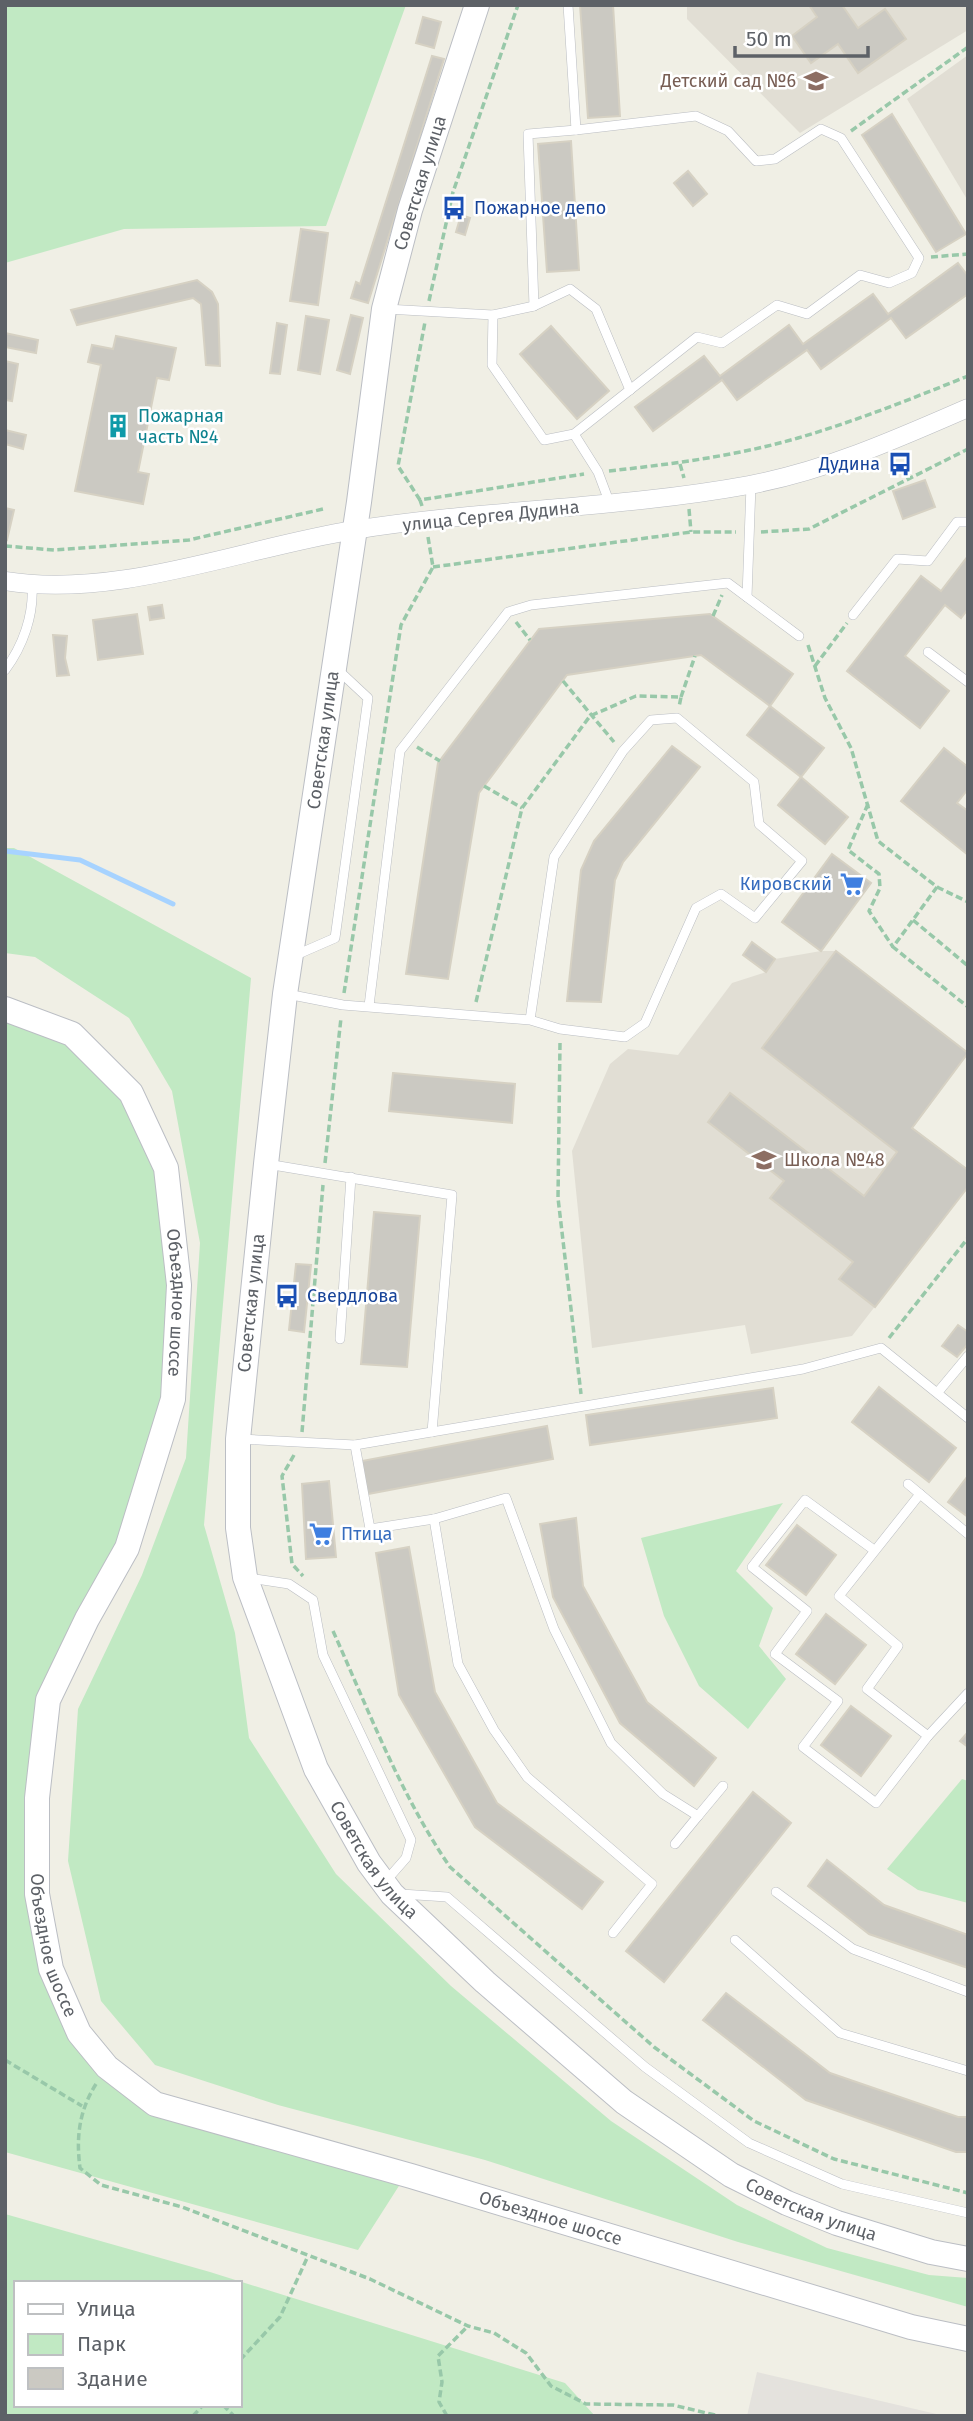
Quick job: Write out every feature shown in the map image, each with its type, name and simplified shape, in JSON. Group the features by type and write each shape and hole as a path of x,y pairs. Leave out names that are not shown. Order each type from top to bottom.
{"street":[{"name":"Советская улица","path":"477,5 410,210 384,309 285,994 266,1164 237,1439 238,1528 245,1577 316,1769 388,1889 485,1982 624,2102 731,2175 787,2203 837,2223 930,2252 968,2259"},
{"name":"улица Сергея Дудина","path":"5,581 32,585 115,580 354,530 610,504 751,485 863,454 968,408"},
{"name":"Объездное шоссе","path":"5,1009 72,1034 131,1093 166,1168 179,1285 173,1399 127,1548 86,1619 48,1700 37,1798 37,1894 51,1969 79,2033 107,2067 155,2104 411,2176 911,2327 968,2339"}],"lane":[{"path":"568,5 576,130"},
{"path":"493,316 492,365 544,440 574,434 697,337 722,343 777,305 807,314 860,275 889,283 912,273 919,258 841,138 821,128 775,159 756,161 728,131 696,116 528,134 534,306"},
{"path":"384,309 493,316 534,306 570,289 596,309 630,390"},
{"path":"574,434 598,472 610,504"},
{"path":"747,597 751,485"},
{"path":"853,615 897,559 928,561 957,522 968,522"},
{"path":"369,1006 400,751 508,612 531,605 728,583 799,636"},
{"path":"5,670 33,607 32,585"},
{"path":"928,652 968,682"},
{"path":"291,957 335,938 368,698 334,667"},
{"path":"285,994 343,1005 473,1018 530,1020 560,1029 625,1037 645,1023 696,908 721,894 755,918 802,861 759,824 754,782 677,718 651,720 622,751 554,856 530,1020"},
{"path":"266,1164 453,1195 432,1432"},
{"path":"340,1339 351,1177"},
{"path":"237,1439 355,1445 803,1369 881,1348 968,1418"},
{"path":"938,1392 968,1356"},
{"path":"355,1445 370,1529 434,1519 506,1498 554,1629 611,1742 663,1794 698,1816"},
{"path":"908,1484 968,1534"},
{"path":"920,1494 839,1596 898,1646 867,1689 928,1736"},
{"path":"874,1549 805,1500 752,1567 807,1611 775,1654 838,1701 803,1748 876,1803 928,1736 968,1693"},
{"path":"434,1519 458,1664 494,1730 527,1777 652,1884 613,1933"},
{"path":"245,1577 289,1584 313,1600 323,1655 411,1840 406,1858 388,1889 447,1896 645,2067 749,2143 842,2184 968,2213"},
{"path":"675,1844 723,1786"},
{"path":"776,1892 853,1949 968,1992"},
{"path":"735,1940 840,2033 968,2071"}],"path":[{"path":"306,1579 292,1564 282,1476 301,1442 324,1172 343,1005 401,625 433,567 420,500 398,466 426,312 453,192 518,5"},
{"path":"841,138 968,47"},
{"path":"919,258 968,254"},
{"path":"420,500 598,472 680,464 794,439 863,418 968,376"},
{"path":"433,567 691,532 751,533 809,529 968,449"},
{"path":"5,546 54,550 189,540 323,509"},
{"path":"713,616 728,583"},
{"path":"508,612 530,640"},
{"path":"815,666 853,615"},
{"path":"799,636 807,643 825,698 851,748 869,802 877,841 937,887 968,902"},
{"path":"677,718 695,656"},
{"path":"563,681 622,751"},
{"path":"473,1018 522,808 590,716 636,696 681,697"},
{"path":"407,742 440,761"},
{"path":"484,786 522,808"},
{"path":"869,802 848,850 879,874 880,888 869,911 893,947 968,1007"},
{"path":"893,947 937,887"},
{"path":"913,920 968,966"},
{"path":"560,1029 558,1198 583,1406"},
{"path":"881,1348 968,1238"},
{"path":"328,1621 426,1832 450,1867 654,2047 754,2121 834,2159 968,2193"},
{"path":"5,2060 82,2106"},
{"path":"107,2067 82,2106 77,2148 80,2168 101,2185 181,2207 430,2305 468,2326 494,2333 526,2353 551,2386 586,2404 673,2405 719,2416"},
{"path":"242,2358 280,2317 308,2256"},
{"path":"447,2416 439,2402 442,2382 438,2356 468,2326"}],"shaded area":[{"name":"Детский сад №6","path":"687,5 964,5 968,10 968,30 800,133 687,19"},
{"path":"968,55 968,201 907,99"},
{"name":"Школа №48","path":"836,951 968,1053 913,1128 968,1170 968,1187 852,1336 751,1354 745,1325 592,1348 572,1151 610,1064 628,1049 678,1055 732,983 766,972 775,959"},
{"path":"757,2372 945,2416 747,2416"}],"green space":[{"path":"5,5 406,5 326,226 124,229 5,263"},
{"path":"5,848 14,848 251,978 204,1525 235,1633 249,1738 336,1874 451,1986 611,2121 737,2205 827,2248 929,2275 968,2278 968,2307 738,2242 485,2160 278,2105 155,2065 101,2001 68,1861 78,1709 142,1575 186,1458 200,1243 172,1091 129,1018 35,957 5,953"},
{"path":"5,1016 67,1036 122,1093 160,1169 171,1282 169,1390 123,1542 84,1612 31,1794 75,2034 156,2108 404,2178 358,2250 5,2152"},
{"path":"783,1503 736,1571 773,1608 759,1646 786,1679 748,1729 699,1686 664,1616 641,1538"},
{"path":"962,1779 968,1781 968,1903 918,1890 887,1869"},
{"path":"5,2214 239,2281 14,2281 14,2407 242,2407 242,2282 565,2383 595,2416 5,2416"}],"building":[{"path":"580,5 613,5 620,116 588,118"},
{"path":"809,5 842,5 858,28 885,9 906,39 858,73 838,44 811,63 792,36 817,17"},
{"path":"423,17 441,22 434,48 416,43"},
{"path":"432,56 444,59 368,303 351,298 356,282 360,284"},
{"path":"892,114 966,234 936,252 862,135"},
{"path":"571,141 579,270 547,272 538,144"},
{"path":"688,171 707,194 693,206 674,183"},
{"path":"461,215 470,218 465,235 456,232"},
{"path":"301,229 328,233 318,305 290,301"},
{"path":"958,263 968,276 968,294 906,338 891,318 821,369 807,350 737,400 722,380 653,431 635,407 704,356 720,376 789,325 803,344 873,294 888,314"},
{"path":"197,280 212,292 218,304 220,366 206,365 201,304 193,298 77,325 71,310"},
{"path":"351,315 363,318 350,374 337,370"},
{"path":"306,316 329,320 320,374 298,370"},
{"path":"277,323 287,325 280,374 270,373"},
{"path":"551,326 609,391 577,419 520,354"},
{"path":"5,333 38,340 36,353 5,347"},
{"name":"Пожарная часть №4","path":"116,336 176,348 169,380 157,378 138,472 149,474 143,504 75,491 101,365 88,362 92,345 113,349"},
{"path":"5,361 18,364 12,401 5,400"},
{"path":"5,430 26,435 23,449 5,444"},
{"path":"925,480 935,507 903,519 893,491"},
{"path":"5,508 14,510 7,540 5,539"},
{"path":"968,556 968,609 961,618 945,605 905,656 949,691 920,728 847,671 921,576 941,591"},
{"path":"162,605 164,618 150,620 148,607"},
{"path":"137,614 143,654 98,660 93,620"},
{"path":"710,614 793,674 770,706 701,655 567,675 479,793 448,979 406,974 438,763 539,629"},
{"path":"53,635 67,636 65,658 69,675 57,676"},
{"path":"770,706 824,748 801,777 747,735"},
{"path":"672,746 700,767 623,862 615,880 601,1002 567,1001 581,870 594,841"},
{"path":"944,748 968,767 968,789 957,803 968,811 968,855 901,801"},
{"path":"801,777 848,817 825,844 778,805"},
{"path":"832,854 871,883 821,951 782,922"},
{"path":"752,942 775,959 766,972 743,955"},
{"path":"836,951 968,1053 912,1128 968,1170 968,1187 875,1307 839,1279 853,1262 770,1198 784,1181 708,1122 730,1093 864,1196 897,1152 762,1048"},
{"path":"393,1073 515,1084 512,1123 389,1111"},
{"path":"374,1212 420,1216 407,1367 361,1364"},
{"path":"296,1264 311,1265 304,1332 289,1330"},
{"path":"958,1325 968,1332 968,1344 957,1357 942,1346"},
{"path":"879,1387 956,1448 929,1482 852,1422"},
{"path":"773,1388 777,1418 590,1445 586,1415"},
{"path":"547,1426 553,1459 368,1494 362,1461"},
{"path":"968,1478 968,1517 948,1502"},
{"path":"329,1481 336,1557 306,1559 302,1484"},
{"path":"576,1518 583,1586 647,1702 716,1758 694,1786 620,1723 553,1597 540,1524"},
{"path":"797,1525 836,1555 806,1595 766,1565"},
{"path":"409,1547 435,1692 497,1803 603,1882 582,1909 475,1827 399,1695 376,1553"},
{"path":"826,1614 866,1645 835,1684 796,1654"},
{"path":"851,1706 891,1736 861,1776 821,1745"},
{"path":"968,1732 968,1747 960,1741"},
{"path":"753,1792 791,1823 664,1982 626,1951"},
{"path":"827,1860 884,1905 968,1935 968,1968 869,1934 808,1886"},
{"path":"726,1993 830,2073 958,2117 968,2117 968,2152 956,2152 806,2100 703,2020"}],"waterway":[{"path":"5,851 80,860 173,904"}],"place":[{"name":"Детский сад №6","path":"816,81"},
{"name":"Пожарное депо","path":"454,208"},
{"name":"Пожарная часть №4","path":"118,426"},
{"name":"Дудина","path":"900,464"},
{"name":"Кировский","path":"852,884"},
{"name":"Школа №48","path":"764,1160"},
{"name":"Свердлова","path":"287,1296"},
{"name":"Птица","path":"321,1534"}]}
